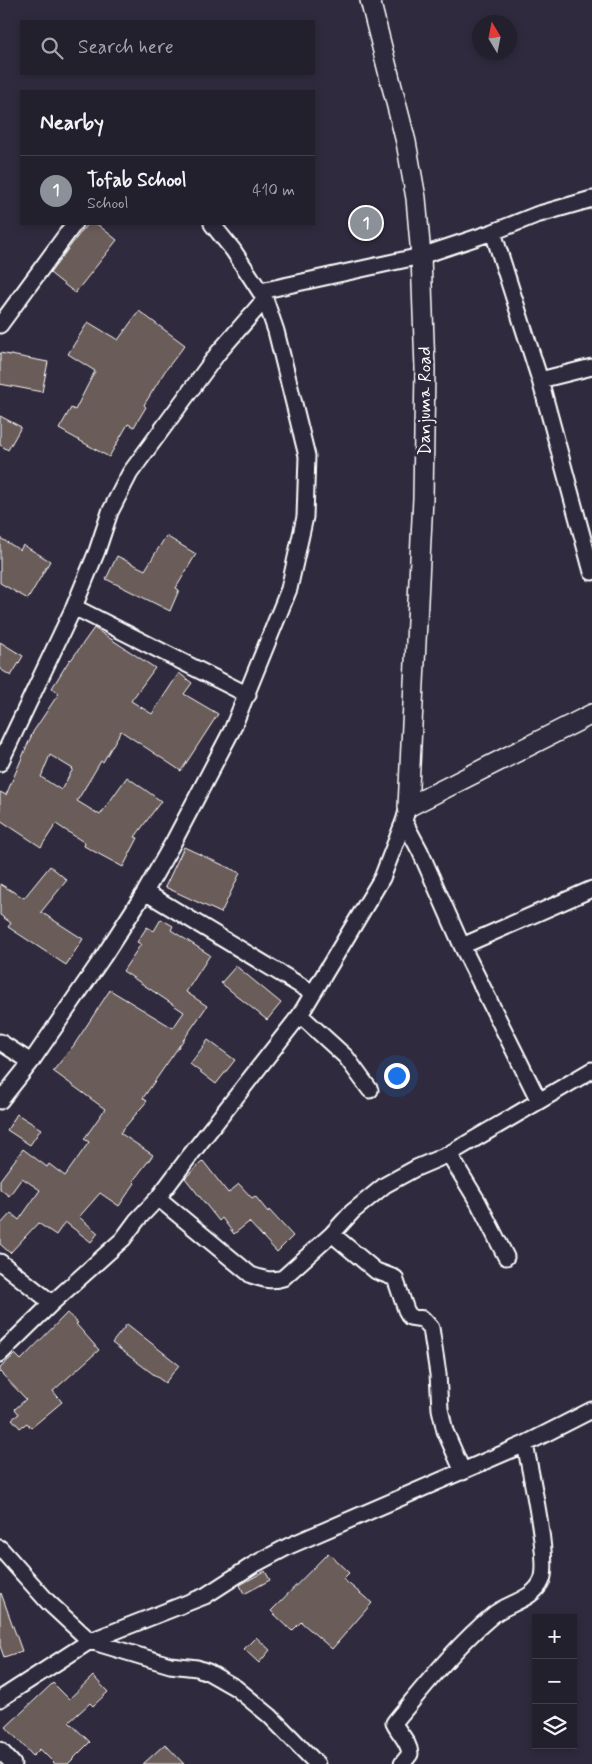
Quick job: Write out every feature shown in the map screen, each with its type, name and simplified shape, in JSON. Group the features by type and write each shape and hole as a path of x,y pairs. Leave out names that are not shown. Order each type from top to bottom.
{"street":[{"name":"Danjuma Road","path":"370,0 406,142 416,198 421,256 425,369 423,498 406,814"},
{"path":"0,763 74,607 97,551 110,512 130,473 263,295 421,256 493,232 536,215 592,199"},
{"path":"0,325 73,225"},
{"path":"0,1101 31,1062 145,892 174,841 232,730 248,695 289,589 306,517 306,456 276,330 263,295 233,250 213,225"},
{"path":"493,232 540,380 588,542 592,572"},
{"path":"540,380 592,367"},
{"path":"74,607 248,695"},
{"path":"0,1354 52,1303 123,1239 137,1220 158,1198 300,1015 382,878 406,814 592,714"},
{"path":"406,814 420,851 462,946 539,1101"},
{"path":"462,946 592,890"},
{"path":"145,892 313,993"},
{"path":"300,1015 346,1057 370,1090"},
{"path":"0,1042 31,1062"},
{"path":"158,1198 251,1275 275,1281 284,1278 332,1234 352,1212 385,1185 416,1168 449,1154 592,1070"},
{"path":"449,1154 478,1202 506,1257"},
{"path":"332,1234 376,1270 394,1278 410,1317 423,1319 431,1328 438,1374 440,1409 445,1431 463,1472"},
{"path":"0,1262 52,1303"},
{"path":"0,1699 90,1641 205,1596 253,1565 289,1546 463,1472 525,1444 592,1410"},
{"path":"402,1764 410,1754 406,1741 394,1723 397,1718 448,1658 487,1620 495,1613 534,1591 542,1581 544,1571 543,1551 525,1444"},
{"path":"0,1548 48,1602 90,1641 170,1665 197,1668 208,1672 243,1694 270,1716 317,1764"},
{"path":"0,1750 13,1764"}],"building":[{"path":"86,225 98,225 117,240 75,293 50,273"},
{"path":"139,311 185,345 165,371 144,405 146,407 134,427 128,424 109,457 59,429 71,408 75,410 95,371 68,354 88,322 118,340"},
{"path":"0,353 48,362 42,392 0,384"},
{"path":"0,416 21,427 8,450 0,445"},
{"path":"166,536 196,554 176,588 179,590 170,611 106,579 117,556 145,570"},
{"path":"0,538 20,550 23,545 50,561 28,599 0,583"},
{"path":"94,628 155,668 131,701 152,714 179,673 192,683 184,694 218,714 181,771 121,731 103,762 101,761 77,801 100,815 127,777 161,801 135,837 138,838 123,867 84,846 85,843 56,824 41,847 0,820 0,792 6,795 33,732 59,693 52,688","holes":["50,755 73,769 61,790 41,777"]},
{"path":"0,642 23,656 11,676 0,669"},
{"path":"184,847 240,873 221,913 165,887"},
{"path":"50,866 67,880 41,912 83,939 66,965 8,927 11,923 0,915 0,884 24,898"},
{"path":"161,919 173,926 171,930 210,955 186,992 207,1006 143,1098 147,1101 120,1133 153,1155 133,1181 135,1183 119,1206 100,1193 79,1217 98,1233 91,1242 65,1222 56,1235 38,1223 10,1253 0,1244 0,1225 11,1213 19,1220 40,1190 22,1178 9,1196 0,1189 0,1180 23,1149 47,1167 49,1164 65,1176 89,1142 84,1139 105,1109 53,1071 74,1045 110,990 173,1028 184,1012 123,971 141,944 137,942 147,927 154,931"},
{"path":"236,966 281,1003 267,1020 221,983"},
{"path":"208,1040 235,1060 216,1084 190,1064"},
{"path":"17,1114 41,1129 30,1145 7,1130"},
{"path":"203,1161 228,1193 239,1184 252,1198 255,1196 268,1212 269,1210 293,1236 277,1252 249,1222 234,1234 222,1218 219,1221 185,1178"},
{"path":"67,1313 78,1323 76,1324 99,1350 53,1391 62,1402 31,1428 27,1423 20,1428 12,1419 19,1414 15,1409 26,1399 0,1372 0,1368 15,1354 21,1360"},
{"path":"127,1324 179,1365 165,1383 112,1343"},
{"path":"328,1553 349,1573 343,1579 372,1603 332,1649 301,1622 292,1631 271,1611"},
{"path":"265,1571 270,1580 244,1594 240,1585"},
{"path":"1,1593 22,1651 4,1657 0,1646"},
{"path":"256,1637 270,1650 259,1663 244,1649"},
{"path":"93,1676 108,1692 93,1706 90,1703 69,1722 90,1742 68,1764 55,1764 40,1749 33,1756 6,1727 53,1683 69,1699"},
{"path":"165,1744 184,1764 143,1764"}],"place":[{"name":"Tofab School","path":"366,223"}]}
